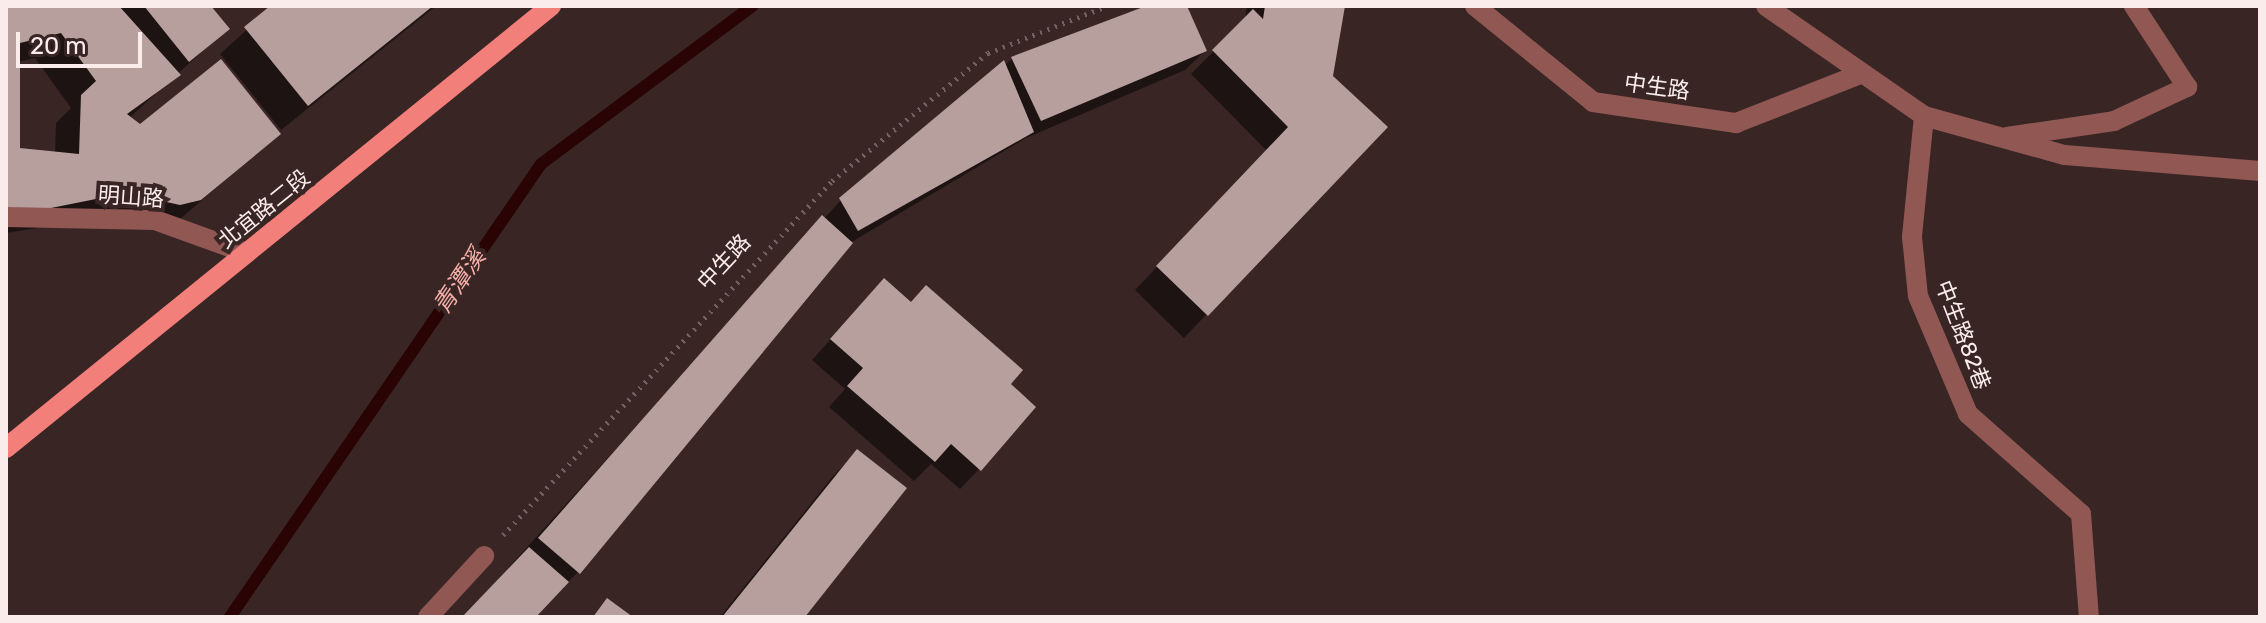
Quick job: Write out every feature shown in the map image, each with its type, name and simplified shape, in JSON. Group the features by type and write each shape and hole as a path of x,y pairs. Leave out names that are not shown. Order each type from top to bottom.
{"main road":[{"name":"北宜路二段","path":"6,448 551,6"}],"street":[{"name":"中生路","path":"1475,6 1593,102 1736,123 1858,75"},
{"path":"1995,138 2114,121 2187,87 2134,6"},
{"path":"1768,7 1858,75 1924,116 2065,155 2260,171"},
{"name":"中生路82巷","path":"1924,116 1912,237 1918,296 1968,414 2081,514 2089,617"},
{"name":"明山路","path":"6,217 155,220 246,253"},
{"path":"428,617 484,556"}],"path":[{"name":"中生路","path":"484,556 832,181 988,53 1107,6"}],"building":[{"path":"6,6 119,6 181,75 127,114 140,124 221,59 281,134 201,200 180,205 126,193 6,217","holes":["61,33 96,81 81,95 79,154 20,148 20,43"]},
{"path":"144,6 211,6 230,29 189,62"},
{"path":"270,6 433,6 308,106 244,27"},
{"path":"1146,6 1187,6 1207,51 1041,121 1011,57"},
{"path":"1265,6 1345,6 1333,76 1388,127 1208,316 1156,266 1288,127 1212,50 1253,9 1263,19"},
{"path":"1004,60 1034,132 858,231 839,198"},
{"path":"822,215 853,243 580,574 538,538"},
{"path":"884,278 911,302 926,285 1023,370 1011,384 1036,407 981,471 951,444 935,462 847,386 863,368 830,339"},
{"path":"857,449 907,488 805,617 722,617"},
{"path":"529,547 569,582 536,617 462,617"},
{"path":"607,598 633,617 593,617"}],"waterway":[{"name":"青潭溪","path":"230,617 541,164 752,6"}]}
